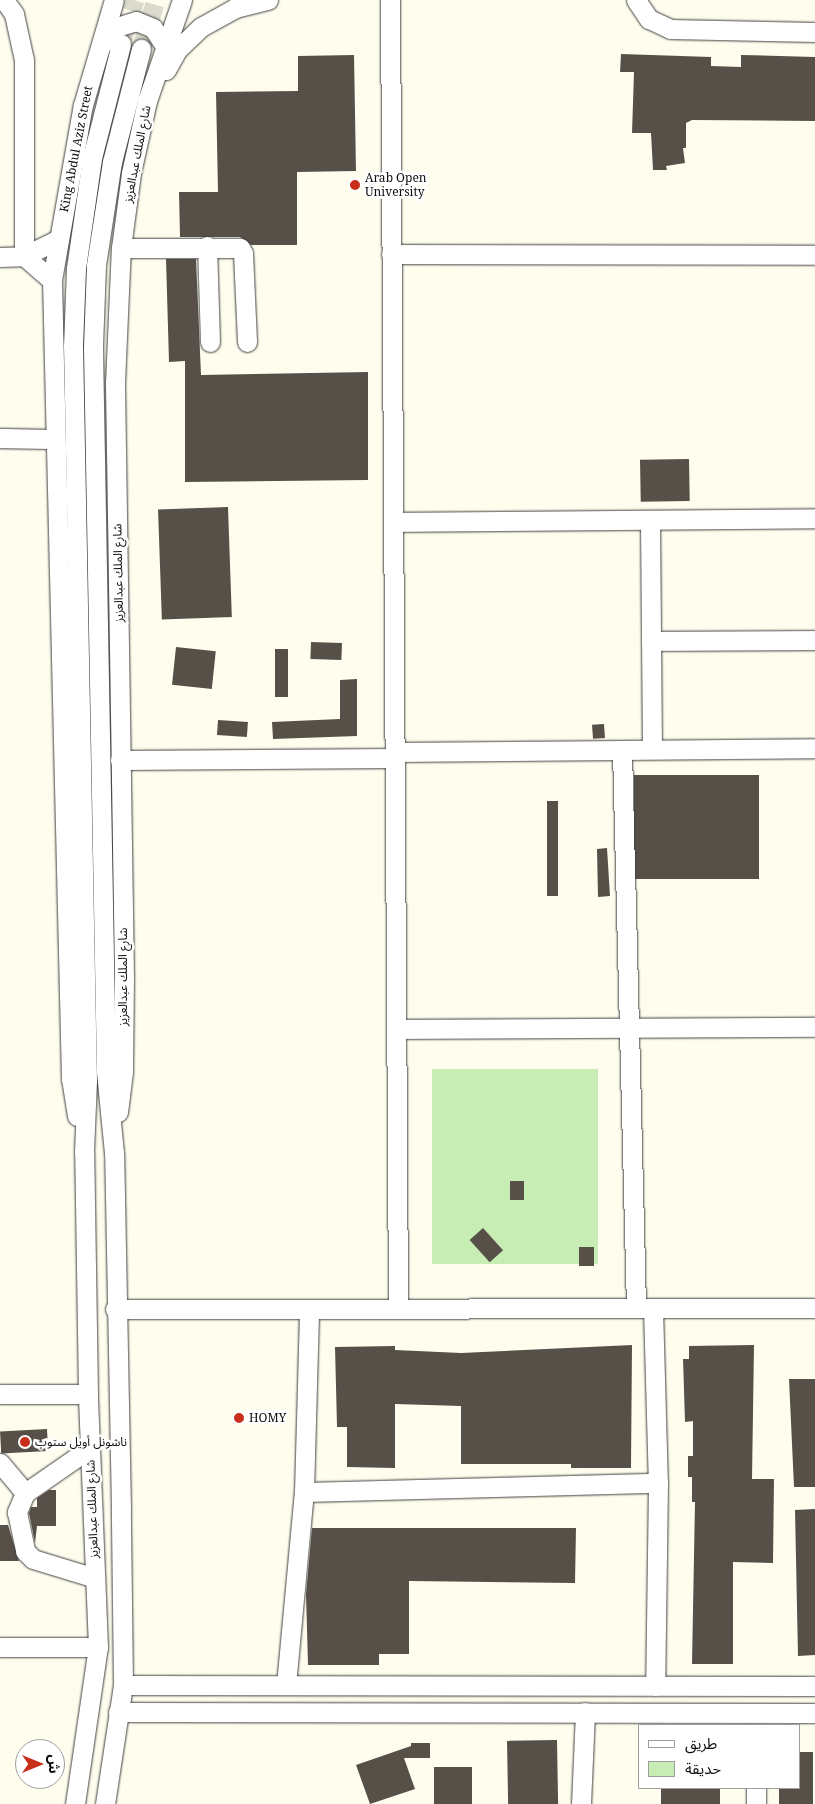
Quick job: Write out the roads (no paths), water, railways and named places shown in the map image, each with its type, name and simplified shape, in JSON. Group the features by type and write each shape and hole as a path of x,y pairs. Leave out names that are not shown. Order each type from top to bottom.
{"street":[{"path":"4,0 14,14 24,60 24,256 52,280"},
{"path":"82,105 88,54 103,0"},
{"name":"King Abdul Aziz Street","path":"57,240 82,105 114,0"},
{"name":"شارع الملك عبدالعزيز","path":"114,1153 123,1072 115,383 121,248 130,174 147,101 182,0"},
{"path":"147,101 178,50 201,28 235,8 268,0"},
{"path":"390,0 398,1309"},
{"path":"636,0 649,19 670,30 815,32"},
{"path":"82,105 110,29 127,22 145,24 160,34 166,47"},
{"name":"شارع الملك عبدالعزيز","path":"75,1804 98,1647 88,1394 84,1152 87,1080 73,346 76,268 92,158 121,44"},
{"name":"شارع الملك عبدالعزيز","path":"105,1804 123,1685 115,1309 114,1153 106,1071 93,347 96,265 112,162 141,49"},
{"path":"0,257 24,256 57,240"},
{"name":"شارع الملك عبدالعزيز","path":"57,240 52,280 54,438 71,1079 84,1152"},
{"path":"207,246 210,342"},
{"path":"121,248 235,246 243,253 248,342"},
{"path":"391,254 815,255"},
{"path":"0,438 54,438"},
{"path":"393,522 815,518"},
{"path":"650,520 652,749"},
{"path":"651,641 815,640"},
{"path":"120,760 652,749 815,748"},
{"path":"622,750 629,1028 644,1308 658,1483 655,1686"},
{"path":"396,1029 815,1027"},
{"path":"115,1309 815,1308"},
{"path":"286,1685 304,1492 309,1309"},
{"path":"0,1394 88,1394"},
{"path":"90,1448 25,1493 17,1512 25,1551 44,1564 95,1578"},
{"path":"0,1463 25,1493"},
{"path":"304,1492 658,1483"},
{"path":"0,1647 98,1647"},
{"path":"123,1685 815,1686"},
{"path":"756,1686 756,1719"},
{"path":"118,1712 585,1712 756,1719 815,1713"},
{"path":"581,1804 585,1712"},
{"path":"756,1789 756,1804"}],"tunnel":[{"path":"123,37 135,0"},
{"path":"141,49 156,0"}],"place":[{"name":"Arab Open University","path":"355,185"},
{"name":"HOMY","path":"239,1418"},
{"name":"ناشونل أويل ستوب","path":"25,1442"}]}
